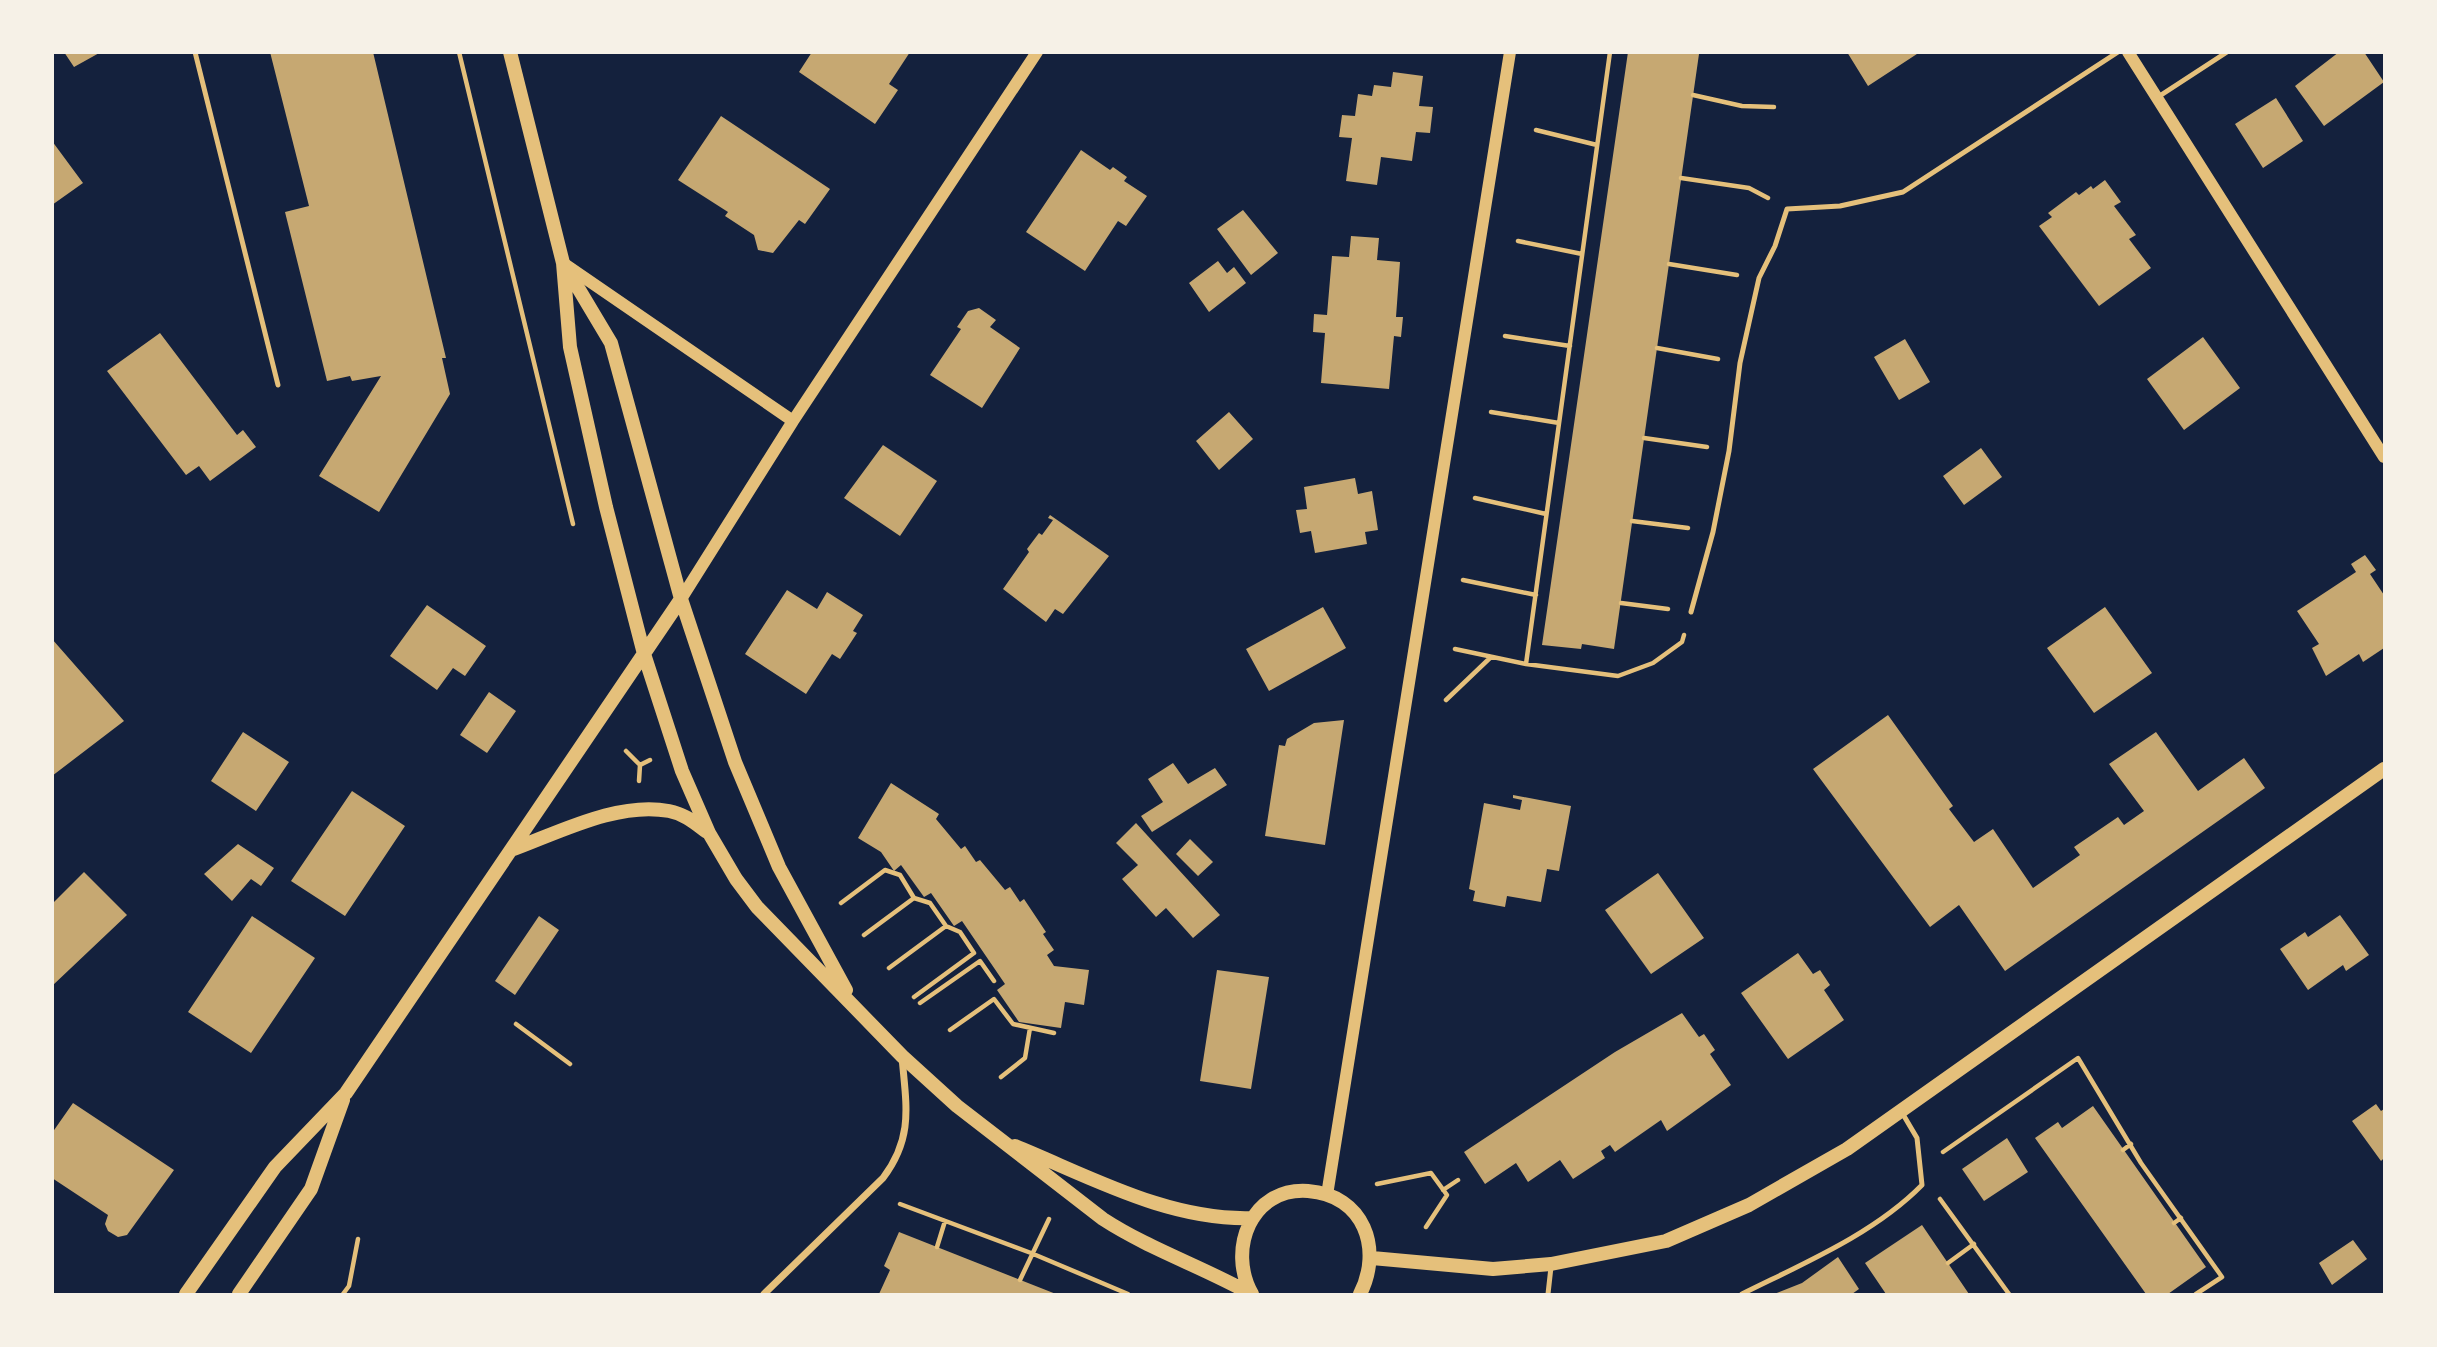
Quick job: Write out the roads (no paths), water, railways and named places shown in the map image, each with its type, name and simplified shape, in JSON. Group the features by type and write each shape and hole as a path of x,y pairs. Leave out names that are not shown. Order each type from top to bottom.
{"main road":[{"path":"510,52 563,262 570,347 644,654 682,771 709,833 757,907 902,1056 957,1107 1127,1235 1195,1265 1251,1294"},
{"path":"563,262 611,344 681,599 724,732 752,806 779,867 832,969 862,1015"},
{"path":"186,1294 275,1167 346,1093 681,599"},
{"path":"1372,1258 1493,1269 1551,1264 1666,1241 1737,1211 1847,1149 2385,769"},
{"path":"511,850 605,817 638,810 668,811 688,817 709,833"},
{"path":"239,1294 311,1189 346,1093"},
{"path":"998,1139 1184,1212 1221,1219 1253,1218"},
{"path":"1251,1294 1240,1265 1241,1248 1253,1218 1268,1203 1286,1194 1307,1191 1327,1195 1345,1205 1359,1219 1369,1237 1372,1258 1369,1277 1360,1294"}],"street":[{"path":"681,599 793,421 1037,52"},
{"path":"1327,1195 1510,52"},
{"path":"2127,52 2385,457"},
{"path":"563,262 793,421"},
{"path":"764,1294 862,1199 897,1159 907,1121 902,1056"}],"lane":[{"path":"195,52 278,385"},
{"path":"1691,612 1713,532 1729,451 1740,363 1759,278 1775,246 1787,209 1840,206 1903,192 2118,52"},
{"path":"2158,97 2227,52"},
{"path":"1741,1294 1823,1253 1904,1203 1922,1185 1917,1138 1901,1111"},
{"path":"1548,1294 1551,1264"}]}
